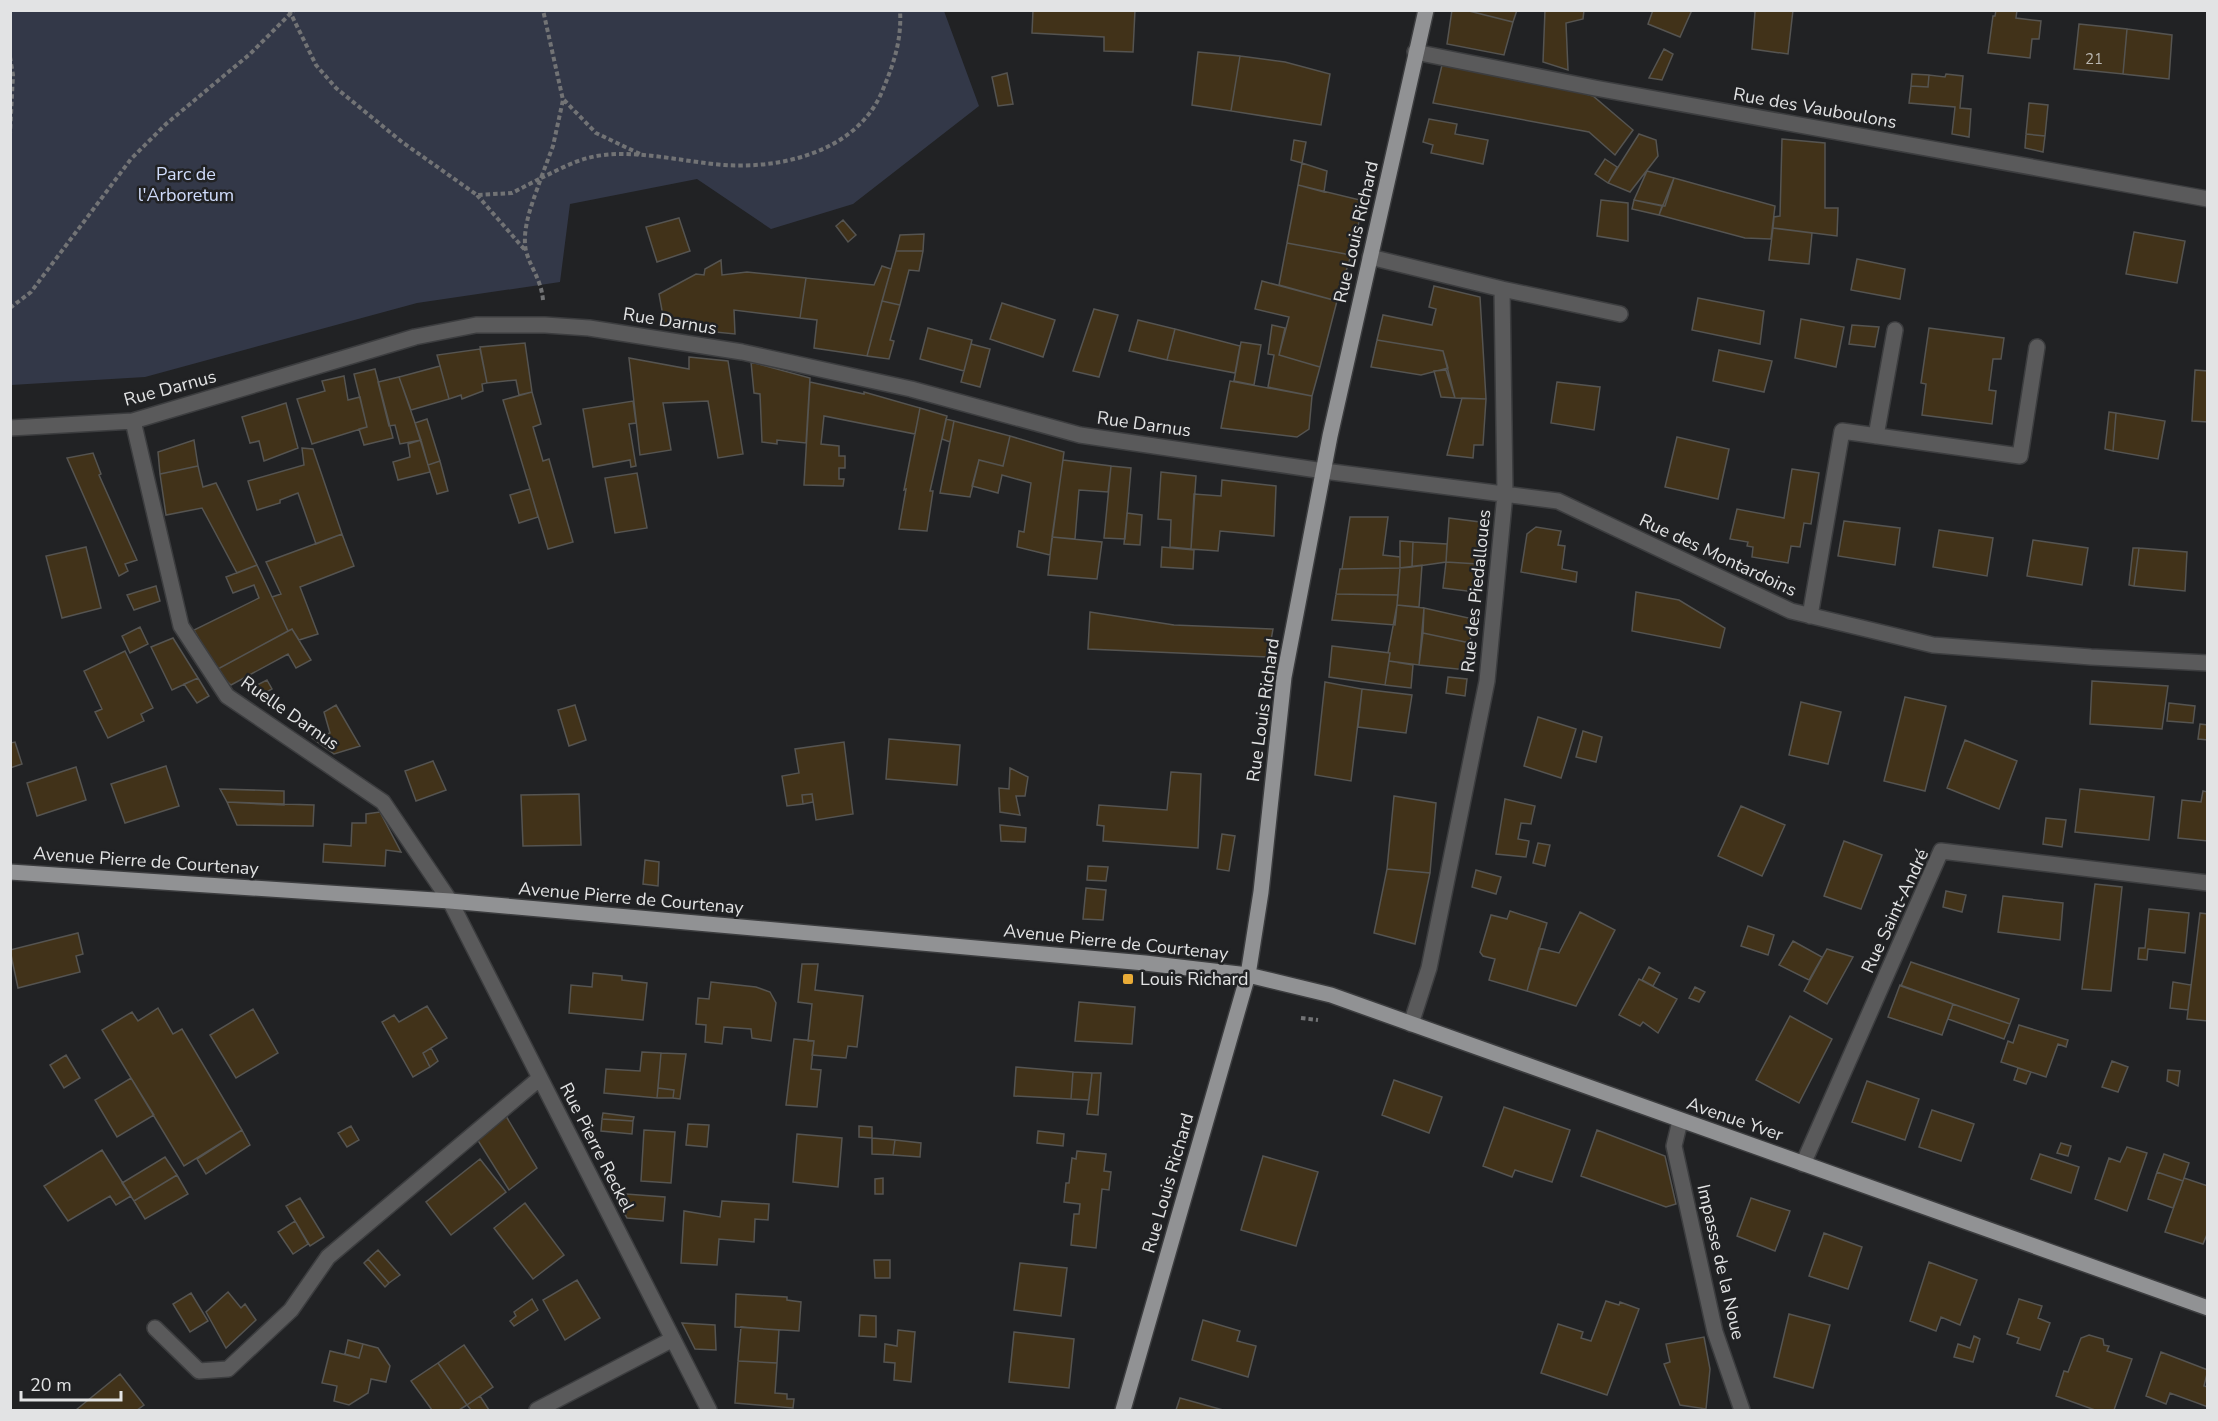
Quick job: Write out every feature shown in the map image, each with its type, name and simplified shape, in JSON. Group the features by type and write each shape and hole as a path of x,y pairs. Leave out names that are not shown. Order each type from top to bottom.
{"main road":[{"name":"Rue Louis Richard","path":"1123,1410 1248,975 1261,892 1284,676 1324,471 1426,10"},
{"name":"Avenue Pierre de Courtenay","path":"10,872 450,901 1139,962 1248,975"},
{"name":"Avenue Yver","path":"1248,975 1312,989 2208,1308"}],"street":[{"name":"Rue des Vauboulons","path":"1416,52 1595,88 2208,200"},
{"path":"1370,257 1502,289 1620,314"},
{"name":"Rue des Piedalloues","path":"1411,1024 1429,968 1487,681 1505,494 1502,289"},
{"name":"Rue Darnus","path":"10,428 133,421 415,337 476,325 545,325 589,328 742,352 911,389 1080,435 1324,471"},
{"path":"1876,436 1895,330"},
{"path":"1810,616 1842,431 2020,456 2037,347"},
{"name":"Ruelle Darnus","path":"133,421 181,627 228,696 383,802 450,901"},
{"name":"Rue des Montardoins","path":"1324,471 1558,501 1791,611 1933,645 2208,663"},
{"name":"Rue Saint-André","path":"1803,1164 1941,850 2208,883"},
{"name":"Rue Pierre Reckel","path":"450,901 709,1410"},
{"path":"155,1328 199,1371 228,1369 291,1310 328,1257 540,1078"},
{"name":"Impasse de la Noue","path":"1680,1121 1674,1146 1715,1332 1741,1410"},
{"path":"537,1410 673,1339"}],"path":[{"path":"526,250 529,215 553,146 563,100 543,10"},
{"path":"477,195 512,193 588,157 640,154 727,165 776,162 826,149 855,131 875,106 892,68 902,32 900,10"},
{"path":"10,308 31,292 131,159 166,124 250,54 291,12 316,65 336,88 402,142 477,195 526,250 541,283 545,325"},
{"path":"10,57 13,75 10,135"},
{"path":"563,100 596,134 640,154"}],"green space":[{"name":"Parc de l'Arboretum","path":"11,10 944,11 979,106 853,204 771,229 697,179 570,204 560,282 417,303 145,377 11,385"}],"building":[{"path":"1033,10 1135,10 1133,52 1104,51 1104,37 1032,33"},
{"path":"1452,10 1465,10 1513,22 1504,55 1447,44"},
{"path":"1465,10 1517,10 1513,22"},
{"path":"1545,10 1584,10 1583,19 1566,23 1568,70 1543,62"},
{"path":"1653,10 1692,10 1680,37 1648,24"},
{"path":"1751,10 1793,10 1788,54 1752,49 1755,12"},
{"path":"1996,10 2017,10 2016,18 2041,21 2039,39 2032,39 2030,58 1988,53 1993,16"},
{"path":"2079,24 2127,29 2123,74 2074,69"},
{"path":"2127,29 2172,35 2169,79 2123,74"},
{"path":"1664,49 1673,54 1662,80 1649,78"},
{"path":"1198,52 1240,56 1231,111 1192,105"},
{"path":"1240,56 1285,62 1330,74 1321,125 1231,111"},
{"path":"1442,65 1555,85 1593,96 1633,130 1615,155 1589,132 1433,103"},
{"path":"1007,73 1013,104 998,106 992,77"},
{"path":"1912,74 1929,75 1928,87 1911,86"},
{"path":"1946,74 1963,76 1960,108 1971,109 1969,137 1952,134 1955,107 1909,103 1911,86 1928,87 1929,75 1945,77"},
{"path":"2029,103 2048,105 2045,136 2026,134"},
{"path":"1429,119 1457,124 1455,134 1488,140 1483,164 1431,153 1433,145 1423,142"},
{"path":"1639,134 1656,140 1658,156 1630,192 1608,183"},
{"path":"2026,134 2045,136 2043,152 2025,148"},
{"path":"1782,139 1825,143 1825,208 1838,208 1837,236 1773,228 1774,217 1780,216"},
{"path":"1294,140 1306,142 1302,163 1291,160"},
{"path":"1605,159 1617,167 1608,183 1595,174"},
{"path":"1302,163 1327,171 1324,192 1298,185"},
{"path":"1647,171 1674,178 1665,206 1634,200"},
{"path":"1674,178 1775,206 1771,239 1745,238 1659,215"},
{"path":"1298,185 1364,201 1351,255 1287,243"},
{"path":"1601,200 1628,203 1628,241 1597,236"},
{"path":"1634,200 1662,206 1659,215 1632,209"},
{"path":"679,218 690,251 657,262 646,227"},
{"path":"843,220 856,235 848,242 836,226"},
{"path":"1773,228 1812,233 1809,264 1769,260"},
{"path":"2134,232 2185,241 2177,283 2126,274"},
{"path":"924,234 923,251 896,251 900,235"},
{"path":"1287,243 1351,255 1337,301 1279,285"},
{"path":"896,251 923,251 919,271 909,270 900,305 882,301"},
{"path":"1857,259 1905,269 1900,299 1851,290"},
{"path":"721,260 722,275 747,272 806,278 800,318 734,310 735,334 665,327 659,294 696,274 704,275 705,269"},
{"path":"882,266 891,269 867,356 814,348 817,320 800,318 806,278 874,285"},
{"path":"1262,281 1337,301 1320,367 1279,355 1289,317 1255,309"},
{"path":"1434,286 1480,297 1486,399 1455,398 1443,351 1377,340 1383,315 1432,325 1436,309 1429,307"},
{"path":"1698,298 1764,311 1760,344 1692,330"},
{"path":"882,301 900,305 890,340 894,341 889,359 867,356"},
{"path":"1002,303 1055,320 1043,357 990,339"},
{"path":"1094,309 1118,315 1099,377 1073,371"},
{"path":"1801,319 1844,327 1836,367 1795,358"},
{"path":"1138,320 1175,329 1167,360 1129,351"},
{"path":"1272,325 1285,328 1279,355 1320,367 1312,396 1268,387 1274,355 1268,354"},
{"path":"1852,325 1879,327 1875,347 1849,344"},
{"path":"928,328 972,340 964,371 920,359"},
{"path":"1929,328 2004,338 2001,359 1993,359 1989,390 1996,391 1992,424 1922,415 1926,384 1921,383"},
{"path":"1175,329 1240,346 1235,373 1167,360"},
{"path":"1377,340 1443,351 1448,368 1421,375 1371,367"},
{"path":"1241,342 1261,345 1254,385 1234,381"},
{"path":"525,343 532,392 519,395 516,380 487,383 480,347"},
{"path":"971,344 990,349 980,387 961,382"},
{"path":"480,349 487,383 482,384 483,391 462,399 461,395 449,399 437,355"},
{"path":"1719,350 1772,361 1764,392 1713,381"},
{"path":"689,357 728,361 743,454 718,458 708,401 663,403 671,450 640,455 629,358 689,369"},
{"path":"751,362 810,378 806,443 777,440 777,444 762,442 760,394 754,393"},
{"path":"440,366 449,399 411,410 399,377"},
{"path":"375,369 393,438 364,445 359,429 367,427 354,374"},
{"path":"1446,370 1455,398 1441,397 1434,371"},
{"path":"2195,370 2208,371 2208,422 2192,421"},
{"path":"344,376 348,400 360,397 367,427 312,444 297,399 325,391 322,381"},
{"path":"399,377 421,440 400,444 395,425 389,426 378,382"},
{"path":"1230,381 1312,396 1309,429 1297,437 1221,428"},
{"path":"810,382 864,394 864,392 920,408 915,434 824,416 821,444 839,446 839,456 845,456 845,468 839,468 839,479 844,479 843,486 804,485"},
{"path":"1557,382 1600,387 1594,430 1551,423"},
{"path":"532,392 541,424 533,427 543,461 549,459 573,542 548,549 503,400"},
{"path":"1462,398 1486,399 1483,445 1474,445 1473,458 1447,455"},
{"path":"633,401 636,423 629,424 636,466 631,467 630,460 593,467 583,409"},
{"path":"286,403 298,448 264,461 259,441 250,443 242,417"},
{"path":"920,408 947,416 930,491 933,491 927,531 899,529"},
{"path":"2109,412 2116,413 2113,451 2105,449"},
{"path":"2116,413 2165,421 2158,459 2113,451"},
{"path":"427,419 440,461 428,465 415,423"},
{"path":"946,419 954,421 950,442 942,439"},
{"path":"954,421 1010,436 1003,466 979,460 970,497 940,493"},
{"path":"1010,436 1064,452 1050,555 1017,547 1019,531 1024,532 1031,483 1002,475 998,493 972,486 979,460 1003,466"},
{"path":"1677,437 1729,449 1718,499 1665,487"},
{"path":"194,440 198,466 160,474 158,452"},
{"path":"421,440 430,472 398,480 393,462 410,457 408,444"},
{"path":"302,448 313,449 342,534 316,544 298,493 280,500 280,503 257,510 248,481 304,465"},
{"path":"93,453 101,474 99,475 137,560 125,564 128,571 119,576 67,458"},
{"path":"1063,460 1111,466 1108,492 1079,490 1075,539 1052,537"},
{"path":"440,461 448,491 437,494 428,465"},
{"path":"198,466 203,487 216,483 257,565 237,573 202,508 166,515 160,474"},
{"path":"1111,466 1131,468 1125,539 1104,538"},
{"path":"1792,469 1819,473 1811,524 1804,523 1800,547 1791,546 1788,563 1752,557 1753,547 1747,546 1748,542 1730,539 1737,509 1784,518"},
{"path":"1161,472 1196,476 1191,549 1170,547 1171,520 1158,519"},
{"path":"637,473 647,528 615,533 605,478"},
{"path":"1222,480 1276,486 1274,536 1220,531 1218,551 1191,549 1194,494 1221,496"},
{"path":"530,489 538,517 519,523 510,495"},
{"path":"1127,513 1142,515 1140,545 1124,544"},
{"path":"1350,517 1388,517 1383,555 1400,557 1400,568 1342,569"},
{"path":"1449,518 1480,522 1478,564 1446,562"},
{"path":"1844,521 1900,528 1895,565 1838,556"},
{"path":"1536,527 1561,531 1558,545 1565,546 1562,569 1577,572 1576,582 1521,572 1527,534"},
{"path":"1939,530 1993,538 1987,576 1933,567"},
{"path":"342,534 354,566 300,587 318,634 299,640 292,629 288,631 272,597 281,594 266,562"},
{"path":"1052,537 1102,542 1097,579 1048,575"},
{"path":"2033,540 2088,548 2082,585 2027,576"},
{"path":"1400,541 1413,542 1412,567 1400,568"},
{"path":"1413,542 1447,544 1446,562 1412,567"},
{"path":"86,547 101,608 62,618 46,556"},
{"path":"1162,547 1194,550 1193,569 1161,567"},
{"path":"2133,548 2139,548 2134,586 2129,585"},
{"path":"2139,548 2187,552 2185,591 2134,586"},
{"path":"1446,562 1478,564 1475,592 1443,588"},
{"path":"257,565 288,631 216,670 194,630 259,598 254,585 233,593 226,577"},
{"path":"1422,565 1419,607 1397,605 1400,568"},
{"path":"1400,568 1398,595 1336,594 1340,569"},
{"path":"156,586 160,601 134,610 127,595"},
{"path":"1636,592 1679,600 1725,628 1720,648 1632,631"},
{"path":"1336,594 1398,595 1395,625 1332,620"},
{"path":"1397,605 1424,608 1419,665 1389,661 1390,653 1388,653"},
{"path":"1424,608 1473,619 1470,643 1423,633"},
{"path":"1090,612 1174,625 1273,629 1268,657 1088,649"},
{"path":"140,627 148,644 130,653 122,636"},
{"path":"292,629 311,660 296,668 288,654 231,685 216,670"},
{"path":"1423,633 1470,643 1467,670 1419,665"},
{"path":"173,638 198,678 172,690 151,647"},
{"path":"1332,646 1390,653 1385,685 1329,677"},
{"path":"125,651 153,708 141,714 144,721 108,738 95,712 102,709 84,671"},
{"path":"1389,661 1413,665 1411,688 1385,685"},
{"path":"1448,677 1467,679 1465,696 1446,693"},
{"path":"198,678 209,696 197,703 184,684"},
{"path":"267,680 272,689 263,694 257,685"},
{"path":"2092,681 2168,686 2162,729 2090,724"},
{"path":"1325,682 1362,689 1351,781 1315,775"},
{"path":"1362,689 1412,695 1406,733 1358,727"},
{"path":"1905,697 1946,706 1925,791 1884,781"},
{"path":"1801,702 1841,712 1828,764 1789,755"},
{"path":"2169,703 2195,706 2193,723 2167,721"},
{"path":"336,705 360,746 334,754 312,738 330,733 324,712"},
{"path":"575,705 586,740 569,746 558,710"},
{"path":"1538,717 1576,729 1561,778 1524,766"},
{"path":"2200,724 2208,725 2208,740 2198,739"},
{"path":"1583,731 1602,737 1596,762 1576,757"},
{"path":"889,739 960,745 957,785 886,779"},
{"path":"1965,740 2017,761 1999,809 1947,788"},
{"path":"15,742 22,764 10,768 10,743"},
{"path":"844,742 853,814 816,820 812,794 802,795 803,804 787,806 782,776 799,773 795,749"},
{"path":"433,761 446,790 416,801 405,771"},
{"path":"166,766 179,806 125,823 111,784"},
{"path":"76,767 86,800 37,816 27,783"},
{"path":"1010,768 1028,777 1025,796 1016,796 1020,815 1000,812 999,788 1009,789"},
{"path":"1171,772 1201,774 1198,848 1103,841 1104,826 1097,825 1099,805 1167,810"},
{"path":"220,789 284,791 284,805 227,802"},
{"path":"2080,789 2154,797 2149,840 2075,832"},
{"path":"2203,791 2208,792 2208,841 2178,838 2182,800 2201,802"},
{"path":"579,794 581,845 523,846 521,795"},
{"path":"812,794 813,802 803,804 802,795"},
{"path":"1394,796 1436,803 1430,873 1387,869"},
{"path":"1505,799 1535,806 1531,824 1521,823 1518,839 1529,841 1526,857 1496,854"},
{"path":"227,802 314,805 313,826 237,825"},
{"path":"1741,806 1785,825 1762,876 1718,856"},
{"path":"380,812 401,852 386,850 385,866 323,862 324,844 351,846 352,823 366,823 366,814"},
{"path":"2046,818 2066,820 2062,847 2043,844"},
{"path":"1000,825 1026,828 1025,842 1001,841"},
{"path":"1222,834 1235,836 1229,871 1217,869"},
{"path":"1844,841 1882,855 1861,909 1824,896"},
{"path":"1538,843 1550,845 1545,866 1533,863"},
{"path":"645,860 659,862 658,886 643,884"},
{"path":"1088,866 1108,867 1106,881 1087,880"},
{"path":"1387,869 1430,873 1415,944 1374,933"},
{"path":"1476,870 1501,877 1496,894 1472,887"},
{"path":"2095,884 2122,887 2111,991 2082,989"},
{"path":"1086,888 1106,890 1103,920 1083,919"},
{"path":"1946,891 1966,895 1962,912 1943,907"},
{"path":"2003,896 2063,903 2060,940 1998,932"},
{"path":"2149,909 2189,913 2185,953 2148,949 2147,960 2138,959 2139,948 2145,948"},
{"path":"1510,911 1547,923 1527,991 1489,980 1495,959 1483,956 1480,952 1491,915 1507,919"},
{"path":"1580,912 1615,930 1576,1006 1527,991 1539,948 1559,953"},
{"path":"2200,913 2208,914 2208,1021 2187,1019"},
{"path":"1748,926 1774,935 1768,955 1741,946"},
{"path":"78,933 83,954 76,956 80,972 18,988 10,950"},
{"path":"1793,941 1822,957 1809,980 1779,965"},
{"path":"1827,949 1853,957 1827,1004 1804,991"},
{"path":"1911,962 2019,999 2010,1024 1901,986"},
{"path":"802,964 818,964 815,990 863,996 857,1047 848,1046 846,1058 812,1055 814,1041 808,1041 812,1004 798,1002"},
{"path":"1649,967 1660,973 1653,986 1642,980"},
{"path":"593,973 622,976 622,980 647,983 643,1020 569,1013 571,985 592,987"},
{"path":"1639,979 1677,999 1658,1033 1643,1022 1640,1026 1619,1015"},
{"path":"711,982 756,987 770,992 776,1003 771,1041 752,1038 751,1029 724,1027 722,1044 705,1042 706,1025 696,1024 698,998 709,999"},
{"path":"2173,982 2191,985 2188,1010 2170,1008"},
{"path":"1900,985 1953,1004 1942,1035 1888,1017"},
{"path":"1695,987 1705,992 1699,1002 1689,998"},
{"path":"1079,1002 1135,1007 1132,1044 1075,1041"},
{"path":"1953,1004 2010,1024 2004,1039 1948,1019"},
{"path":"427,1006 447,1038 423,1053 430,1067 413,1077 382,1022 394,1015 399,1022"},
{"path":"158,1008 173,1034 182,1029 242,1130 184,1166 102,1030 132,1012 138,1021"},
{"path":"253,1009 278,1053 236,1078 210,1035"},
{"path":"1790,1016 1832,1039 1799,1103 1756,1080"},
{"path":"2019,1025 2068,1040 2066,1047 2058,1044 2046,1077 2001,1062 2008,1041 2013,1043"},
{"path":"794,1039 814,1041 811,1069 821,1070 817,1107 786,1105"},
{"path":"431,1048 438,1061 430,1067 423,1053"},
{"path":"642,1052 661,1053 657,1098 604,1093 606,1069 640,1071"},
{"path":"661,1053 686,1054 680,1099 673,1098 674,1090 658,1088"},
{"path":"66,1055 80,1078 64,1088 50,1065"},
{"path":"2112,1061 2128,1067 2118,1092 2102,1087"},
{"path":"1016,1067 1073,1072 1071,1099 1014,1096"},
{"path":"2018,1068 2031,1072 2026,1084 2014,1080"},
{"path":"2168,1070 2180,1071 2178,1086 2167,1081"},
{"path":"1073,1072 1092,1073 1089,1100 1071,1099"},
{"path":"1092,1073 1101,1073 1098,1115 1087,1114"},
{"path":"131,1078 154,1115 117,1137 95,1100"},
{"path":"1394,1080 1442,1097 1429,1133 1382,1115"},
{"path":"1867,1081 1919,1099 1905,1140 1852,1122"},
{"path":"658,1088 674,1090 673,1098 657,1098"},
{"path":"1504,1107 1570,1130 1552,1182 1515,1170 1512,1177 1483,1166"},
{"path":"1932,1110 1974,1124 1961,1161 1919,1147"},
{"path":"603,1113 634,1117 633,1121 602,1119"},
{"path":"506,1116 537,1168 509,1190 477,1139"},
{"path":"602,1119 633,1121 632,1134 601,1131"},
{"path":"688,1124 709,1125 707,1147 686,1145"},
{"path":"351,1126 359,1140 347,1147 338,1133"},
{"path":"859,1126 872,1127 872,1138 859,1137"},
{"path":"242,1130 250,1145 206,1174 197,1159"},
{"path":"644,1130 675,1132 671,1183 641,1181"},
{"path":"1597,1130 1665,1156 1676,1204 1666,1207 1581,1176"},
{"path":"1038,1131 1064,1134 1063,1146 1037,1143"},
{"path":"797,1134 842,1138 838,1187 793,1182"},
{"path":"872,1138 895,1140 893,1155 872,1154"},
{"path":"895,1140 921,1143 920,1157 893,1155"},
{"path":"2061,1143 2071,1146 2068,1156 2057,1153"},
{"path":"2127,1147 2147,1153 2127,1211 2095,1199 2109,1158 2120,1162"},
{"path":"102,1150 131,1196 116,1205 110,1196 68,1221 44,1186"},
{"path":"1077,1151 1106,1154 1104,1171 1111,1172 1109,1190 1102,1189 1096,1248 1071,1245 1074,1214 1079,1214 1080,1204 1064,1202 1072,1158 1076,1159"},
{"path":"2040,1154 2079,1167 2071,1193 2031,1179"},
{"path":"2164,1154 2189,1163 2183,1181 2157,1172"},
{"path":"1263,1156 1318,1172 1296,1246 1241,1230"},
{"path":"165,1157 177,1175 134,1201 122,1183"},
{"path":"480,1159 506,1192 451,1235 426,1202"},
{"path":"2157,1172 2183,1181 2173,1208 2148,1199"},
{"path":"177,1175 188,1194 145,1219 134,1201"},
{"path":"883,1178 883,1194 875,1194 875,1179"},
{"path":"2184,1178 2208,1186 2208,1232 2203,1244 2165,1232"},
{"path":"626,1194 665,1197 663,1221 627,1218 624,1213"},
{"path":"300,1198 324,1237 310,1246 286,1206"},
{"path":"1751,1198 1790,1211 1775,1251 1737,1236"},
{"path":"722,1201 769,1204 768,1220 755,1219 754,1242 719,1239 717,1265 681,1263 684,1211 720,1217"},
{"path":"525,1203 564,1255 533,1279 494,1228"},
{"path":"295,1221 308,1244 293,1254 278,1232"},
{"path":"1824,1233 1862,1247 1848,1289 1809,1276"},
{"path":"378,1250 400,1275 389,1283 368,1259"},
{"path":"368,1259 389,1283 385,1287 364,1263"},
{"path":"874,1260 890,1260 890,1278 875,1278"},
{"path":"1929,1262 1977,1280 1960,1325 1941,1317 1936,1331 1910,1321"},
{"path":"1020,1263 1067,1268 1061,1316 1014,1310"},
{"path":"577,1280 600,1318 565,1340 543,1300"},
{"path":"228,1292 241,1308 245,1304 256,1320 226,1348 206,1312"},
{"path":"191,1293 208,1321 190,1332 173,1304"},
{"path":"736,1294 787,1297 787,1300 801,1302 799,1331 735,1327"},
{"path":"532,1299 538,1310 514,1326 510,1321 516,1316 514,1312"},
{"path":"2019,1299 2042,1306 2038,1318 2050,1323 2040,1350 2017,1343 2019,1338 2007,1334"},
{"path":"1606,1301 1619,1305 1620,1302 1639,1309 1607,1395 1541,1373 1558,1324 1583,1332 1581,1338 1591,1341"},
{"path":"1789,1314 1830,1325 1813,1388 1774,1377"},
{"path":"860,1315 876,1316 876,1337 859,1336"},
{"path":"1203,1320 1240,1331 1237,1341 1256,1346 1248,1377 1192,1360"},
{"path":"682,1323 715,1325 716,1350 695,1349"},
{"path":"741,1327 779,1330 777,1363 738,1361"},
{"path":"898,1330 915,1332 911,1382 894,1380 895,1363 884,1362 885,1344 897,1346"},
{"path":"1014,1332 1074,1339 1069,1388 1009,1382"},
{"path":"2089,1335 2103,1339 2104,1345 2109,1346 2107,1351 2132,1359 2114,1410 2095,1410 2056,1396 2064,1371 2068,1372 2081,1338"},
{"path":"1974,1336 1980,1339 1973,1362 1954,1357 1958,1344 1970,1348"},
{"path":"1704,1337 1710,1369 1706,1409 1680,1405 1664,1364 1670,1362 1666,1344"},
{"path":"348,1340 363,1344 359,1358 345,1354"},
{"path":"363,1344 378,1348 390,1366 386,1382 371,1379 368,1393 349,1405 334,1401 337,1386 322,1383 330,1351 359,1358"},
{"path":"464,1345 493,1387 467,1405 438,1363"},
{"path":"2161,1352 2208,1370 2204,1386 2208,1387 2208,1407 2170,1393 2166,1404 2146,1396"},
{"path":"738,1361 777,1363 775,1393 787,1394 787,1399 794,1399 793,1408 735,1403"},
{"path":"438,1363 467,1405 459,1410 432,1410 411,1381"},
{"path":"120,1374 144,1405 137,1410 76,1410"},
{"path":"480,1396 489,1410 471,1410 467,1405"},
{"path":"1180,1398 1223,1410 1176,1410"}],"place":[{"name":"Louis Richard","path":"1128,979"}]}
